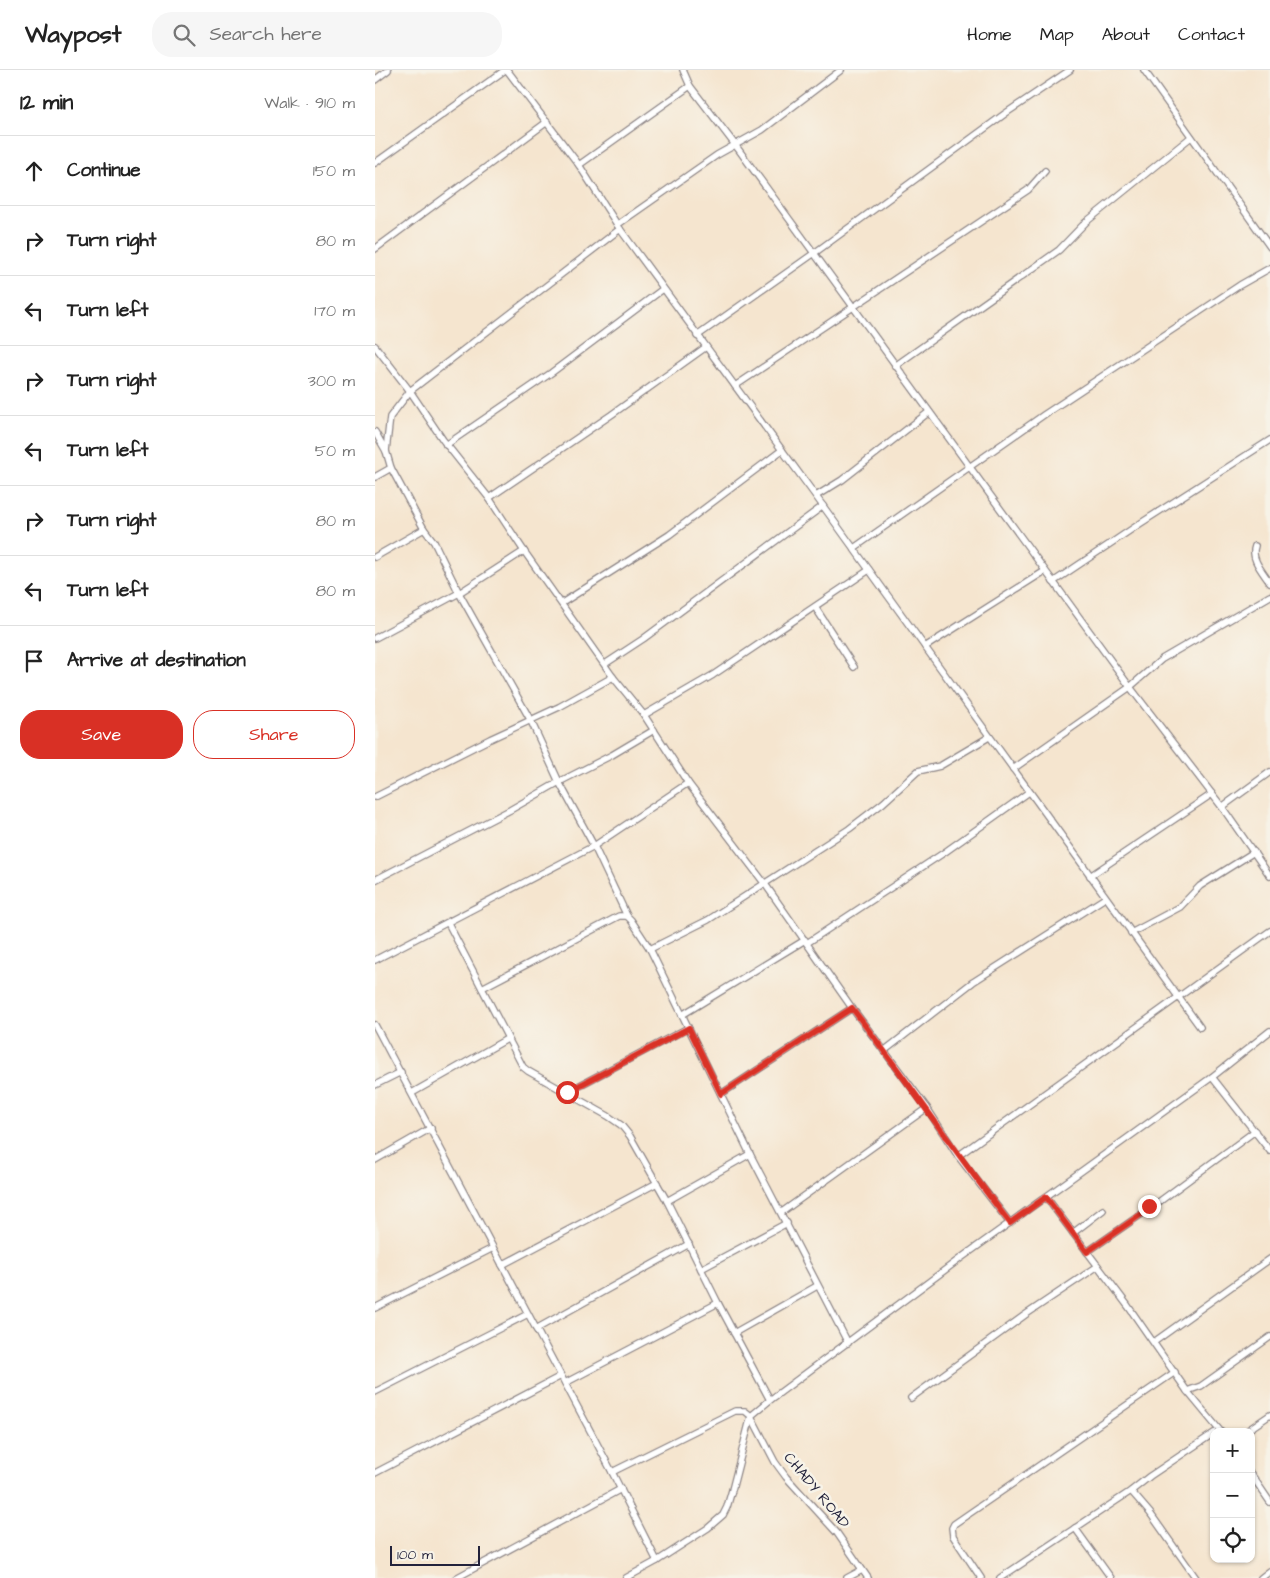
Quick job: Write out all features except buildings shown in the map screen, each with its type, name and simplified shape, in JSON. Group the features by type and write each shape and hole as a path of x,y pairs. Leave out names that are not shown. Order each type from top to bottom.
{"street":[{"path":"375,80 388,70"},
{"path":"375,163 506,70 579,166 618,227 854,548 1200,1028"},
{"path":"683,70 690,86 736,146 1129,687 1222,807 1270,876"},
{"path":"386,451 390,417 410,391 618,227 717,155 762,130 841,70"},
{"path":"697,336 1007,113 1070,70"},
{"path":"1144,70 1270,247"},
{"path":"579,166 690,86"},
{"path":"375,249 547,122"},
{"path":"895,366 1059,250 1086,222 1191,138"},
{"path":"735,386 1028,190 1045,171"},
{"path":"854,548 1045,414 1240,285 1270,268"},
{"path":"446,445 557,368 663,289"},
{"path":"375,346 410,391 446,445 489,498 613,677 644,715 688,783 765,884 852,1008 927,1108 958,1156 1010,1223"},
{"path":"489,498 611,415 706,347"},
{"path":"816,496 842,480 929,412"},
{"path":"375,432 386,451 391,468 531,721 559,782 594,846 627,916 650,949 750,1154 782,1212 817,1286 848,1343"},
{"path":"1053,582 1270,440"},
{"path":"563,603 669,535 782,450"},
{"path":"375,477 391,468"},
{"path":"605,664 643,639 823,506"},
{"path":"375,557 424,529"},
{"path":"1255,546 1253,553 1255,558 1270,583"},
{"path":"375,638 459,593 524,551"},
{"path":"644,715 713,675 869,570"},
{"path":"925,647 1045,571"},
{"path":"1013,769 1129,687 1162,658 1270,596"},
{"path":"815,607 854,667"},
{"path":"375,797 583,695 613,677"},
{"path":"375,880 511,810 654,730"},
{"path":"650,949 708,920 849,829 883,803 918,771 940,766 989,737"},
{"path":"1222,807 1270,772"},
{"path":"375,960 594,846 688,783"},
{"path":"682,1014 806,942 937,857 1029,792"},
{"path":"1089,876 1212,794"},
{"path":"1131,933 1180,907 1200,886 1254,852"},
{"path":"885,1051 973,982 1105,898"},
{"path":"482,988 619,916 627,916"},
{"path":"448,923 520,1063 528,1072 608,1116 621,1125 630,1136 667,1201 718,1303 770,1400"},
{"path":"958,1156 1270,931"},
{"path":"721,1094 852,1008"},
{"path":"375,1025 613,1472 657,1561"},
{"path":"567,1092 689,1028"},
{"path":"627,1578 657,1561 707,1528 723,1515 732,1490 751,1416 770,1400 1212,1076 1270,1031"},
{"path":"412,1093 507,1039"},
{"path":"375,1084 401,1072"},
{"path":"1212,1076 1270,1151"},
{"path":"782,1212 927,1108"},
{"path":"375,1160 431,1128"},
{"path":"1087,1252 1146,1211 1149,1206 1157,1204 1255,1131"},
{"path":"667,1201 750,1154"},
{"path":"502,1265 657,1183"},
{"path":"1046,1197 1154,1342 1214,1428"},
{"path":"1073,1233 1103,1210"},
{"path":"701,1269 787,1223"},
{"path":"536,1329 689,1244"},
{"path":"375,1308 493,1248"},
{"path":"1154,1342 1270,1258"},
{"path":"911,1398 1025,1315 1098,1266"},
{"path":"734,1333 817,1286"},
{"path":"565,1383 718,1303"},
{"path":"375,1392 528,1314"},
{"path":"1187,1390 1201,1386 1270,1337"},
{"path":"981,1578 953,1536 952,1528 954,1524 1175,1372"},
{"path":"375,1473 561,1376"},
{"path":"613,1472 735,1411 745,1411 751,1416"},
{"path":"1251,1428 1270,1415"},
{"name":"CHADY ROAD","path":"751,1416 775,1462 786,1477 837,1532 868,1578"},
{"path":"1000,1578 1210,1437"},
{"path":"1255,1480 1270,1502"},
{"path":"455,1578 621,1489"},
{"path":"1131,1491 1150,1513 1196,1578"},
{"path":"1075,1528 1111,1578"},
{"path":"847,1578 862,1570"},
{"path":"1261,1578 1270,1571"}],"route":[{"path":"567,1092 689,1028 721,1094 852,1008 927,1108 958,1156 1010,1223 1046,1197 1087,1252 1146,1211 1149,1206"}]}
